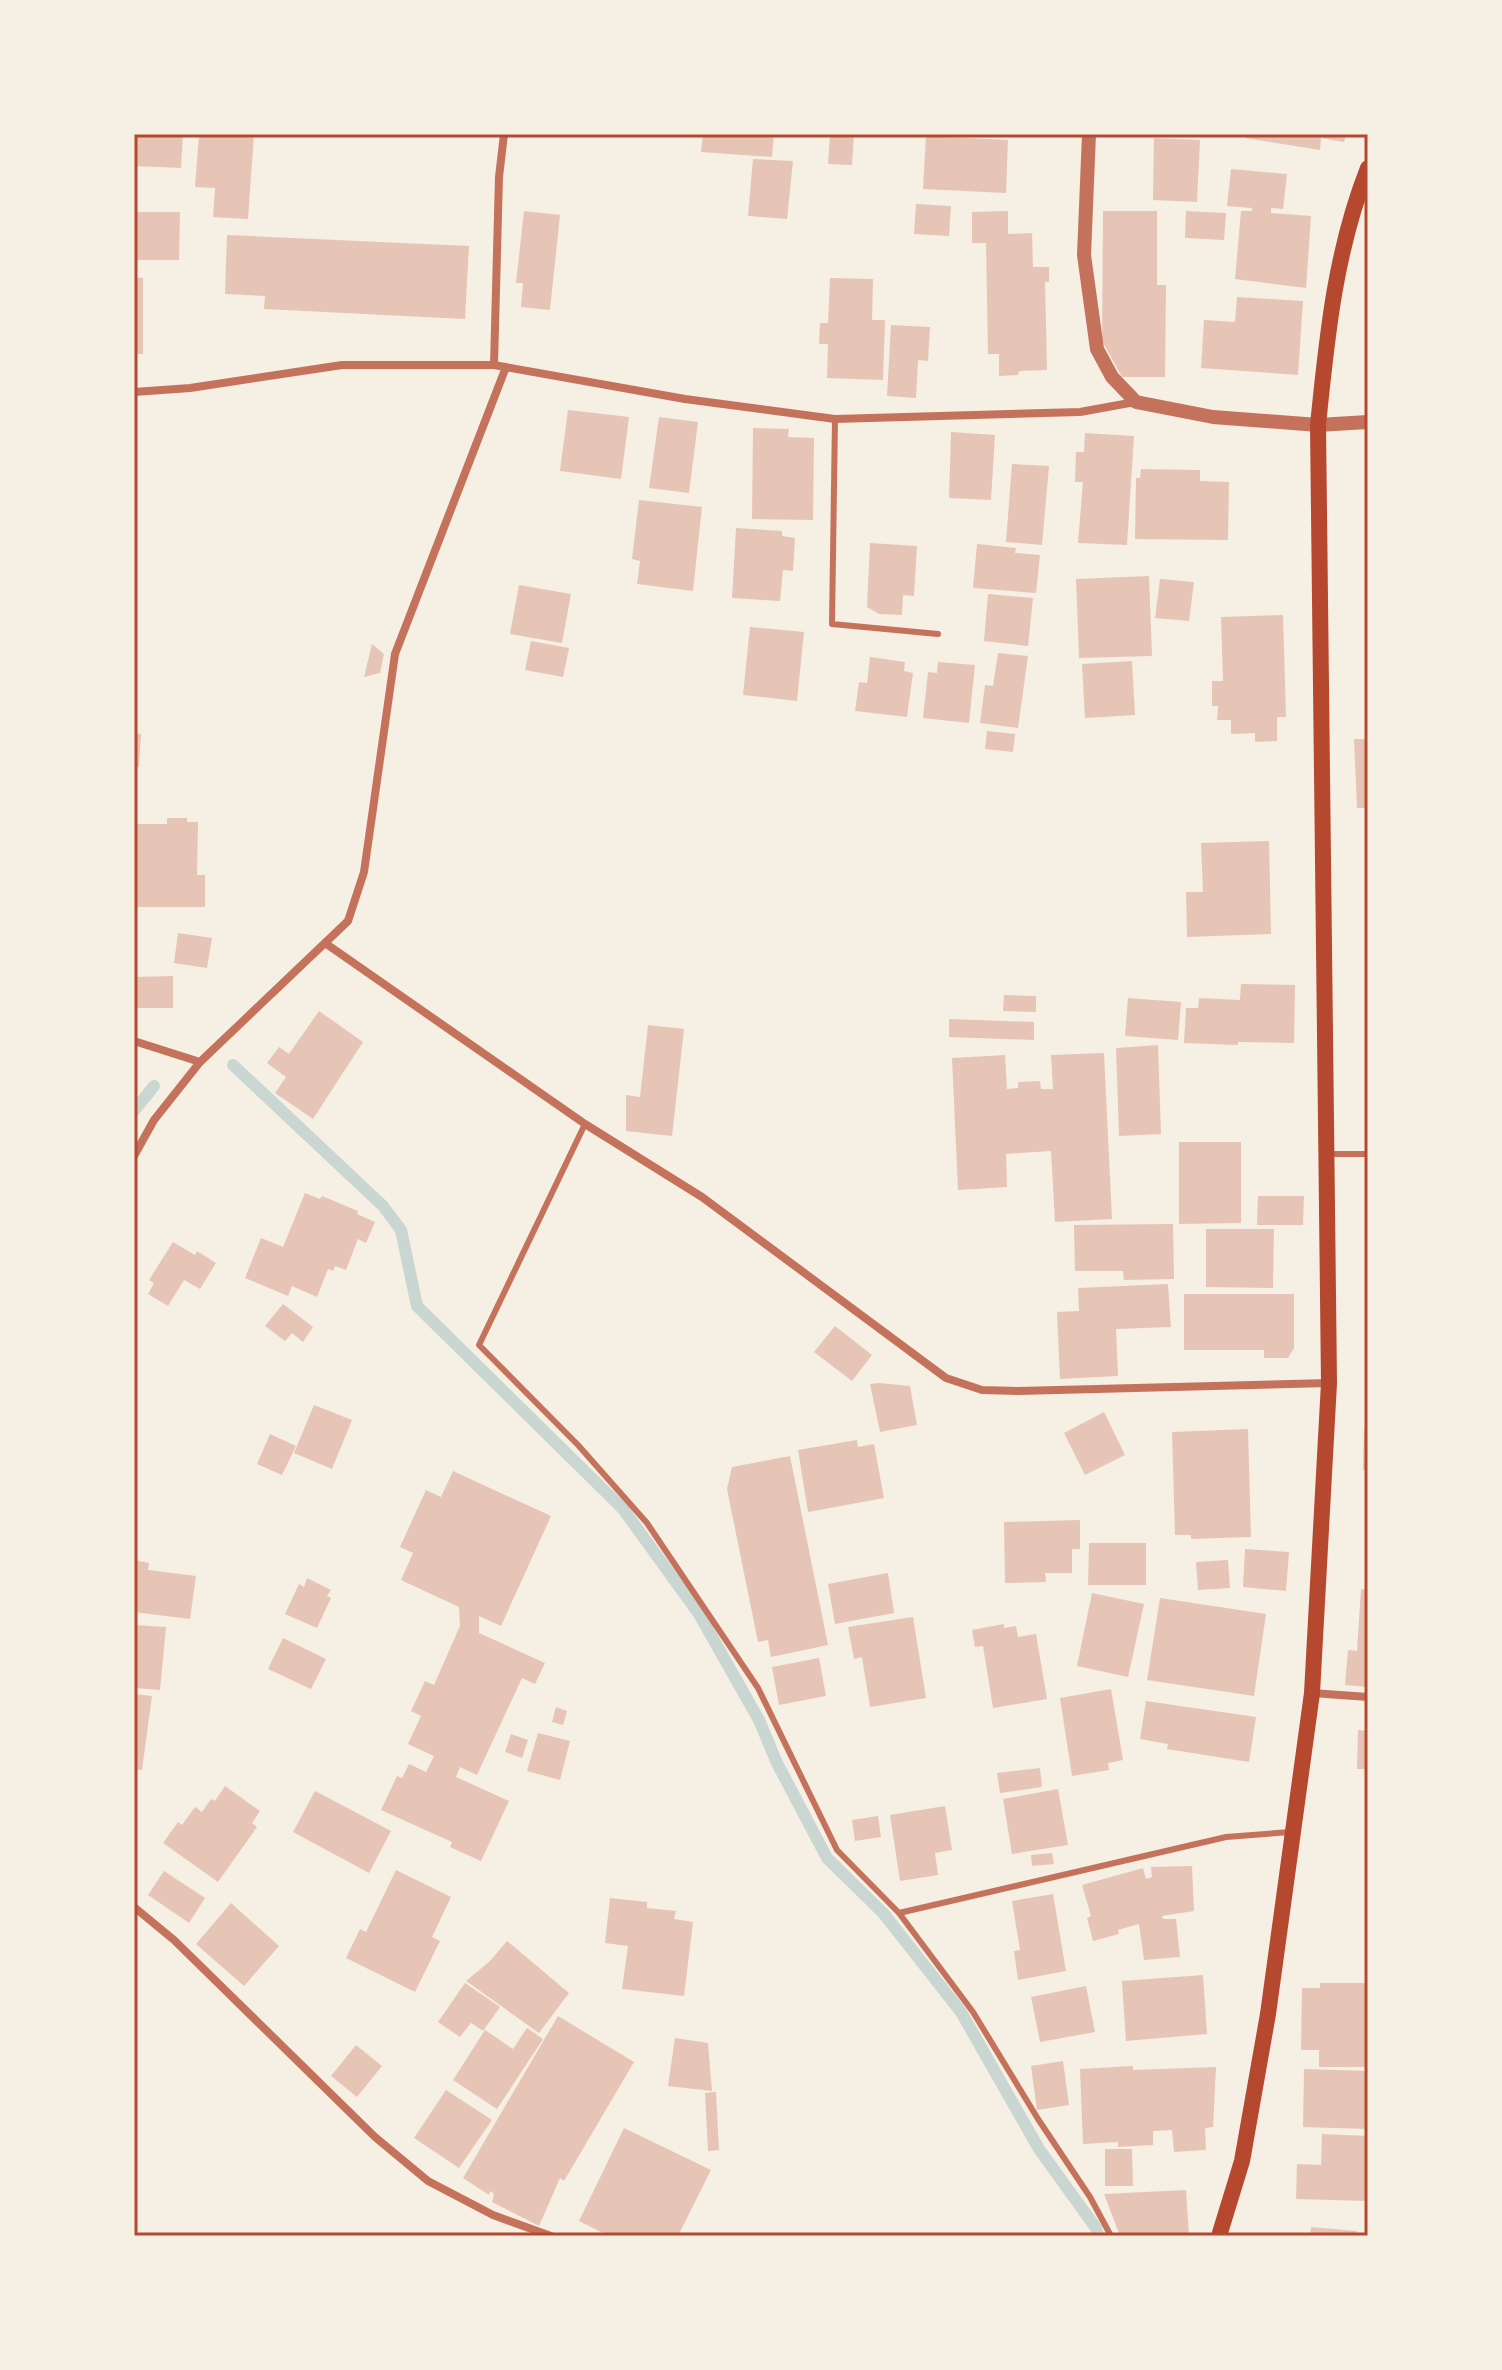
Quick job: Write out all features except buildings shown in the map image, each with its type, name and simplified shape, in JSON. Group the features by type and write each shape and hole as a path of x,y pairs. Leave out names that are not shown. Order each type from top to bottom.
{"main road":[{"path":"1219,2236 1242,2161 1295,1831 1312,1693 1329,1383 1318,425 1331,305 1351,213 1368,168"}],"street":[{"path":"494,365 499,177 504,134"},
{"path":"1089,134 1084,255 1097,349 1112,377 1136,402"},
{"path":"134,392 190,388 342,365 494,365 685,399 835,419 1080,412 1136,402 1213,417 1318,425 1368,422"},
{"path":"134,1156 154,1120 200,1062 348,921 364,872 395,654 506,367"},
{"path":"325,943 585,1124 702,1197 946,1378 982,1390 1018,1391 1329,1383"},
{"path":"134,1041 200,1062"},
{"path":"1312,1693 1368,1697"},
{"path":"134,1907 174,1940 375,2137 428,2181 493,2215 551,2236"}],"lane":[{"path":"835,419 832,624 938,634"},
{"path":"585,1124 479,1345 578,1445 647,1523 758,1688 837,1850 899,1913 973,2012 1090,2197 1111,2236"},
{"path":"1325,1154 1368,1154"},
{"path":"899,1913 1226,1837 1295,1831"}],"waterway":[{"path":"233,1065 383,1206 401,1230 417,1306 623,1509 699,1614 759,1720 777,1763 827,1858 884,1914 961,2012 1039,2149 1096,2228 1098,2236"},
{"path":"134,1111 154,1086"}]}
